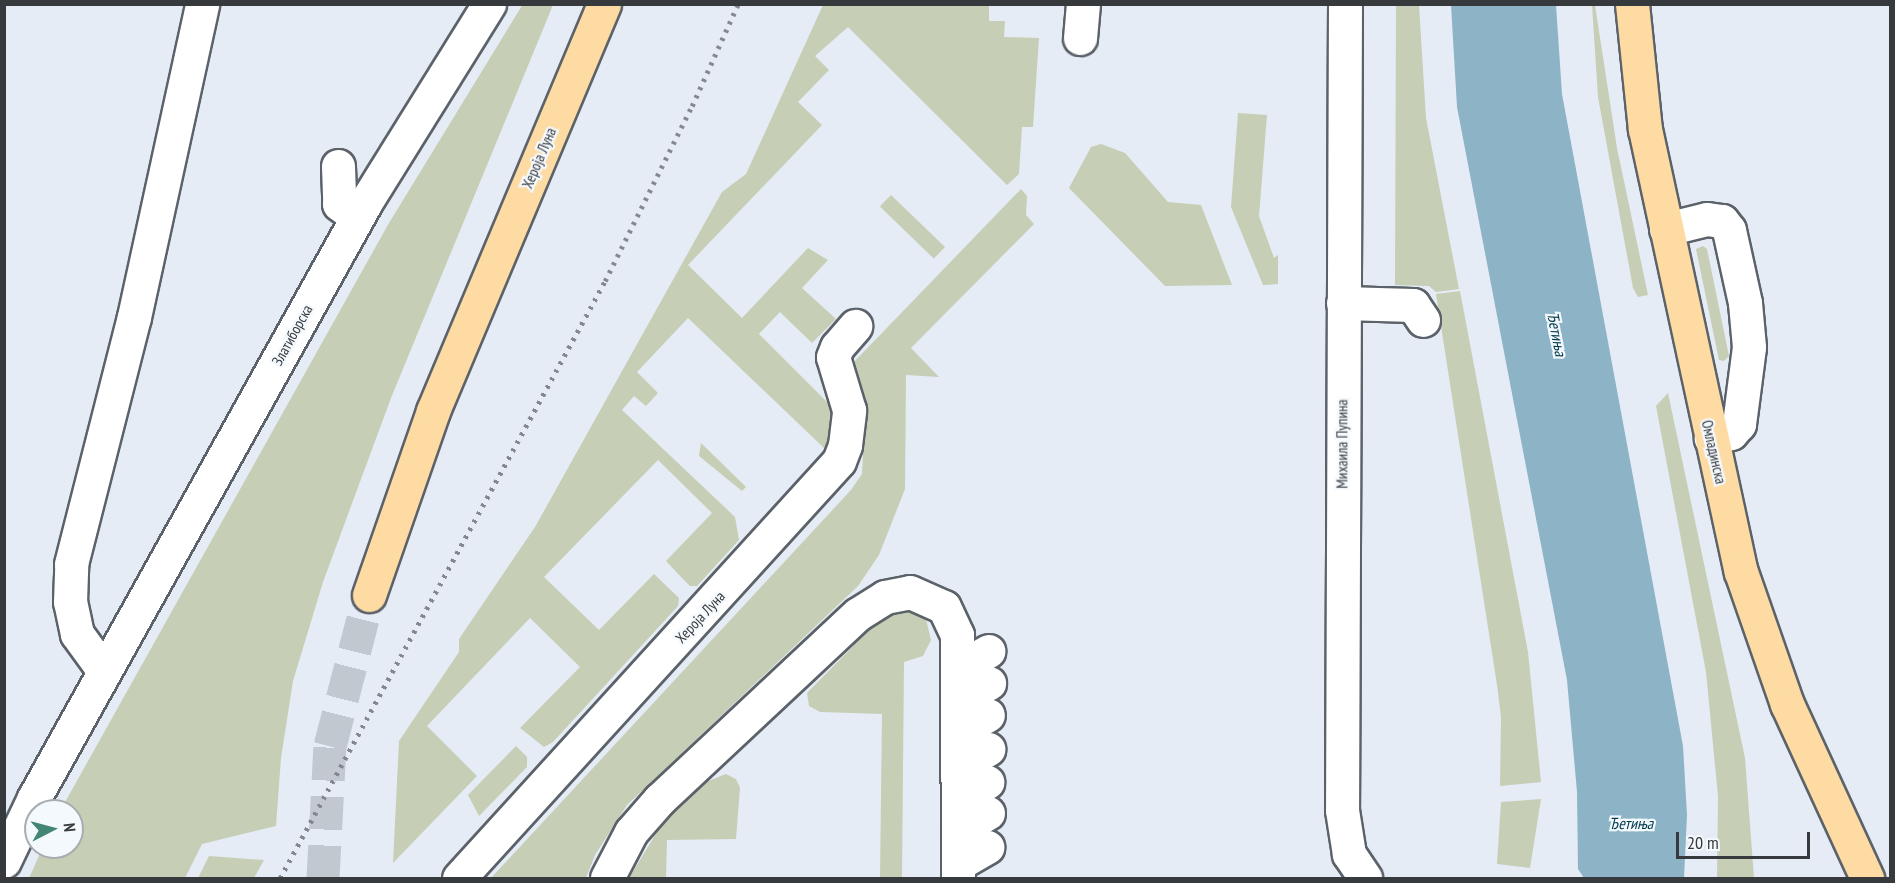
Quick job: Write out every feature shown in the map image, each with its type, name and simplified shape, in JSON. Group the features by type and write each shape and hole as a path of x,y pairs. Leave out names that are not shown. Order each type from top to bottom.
{"main road":[{"name":"Хероја Луна","path":"369,595 433,411 604,4"},
{"name":"Омладинска","path":"1632,4 1639,92 1666,229 1711,438 1758,628 1787,704 1867,879"}],"street":[{"path":"104,671 77,634 70,602 71,564 140,294 202,4"},
{"name":"Златиборска","path":"4,861 104,671 357,217 489,4"},
{"path":"1080,38 1083,4"},
{"name":"Михаила Пупина","path":"1345,4 1342,303 1342,810 1349,854 1365,879"},
{"path":"338,166 339,204 357,217"},
{"path":"1666,229 1707,219 1726,225 1747,313 1749,347 1738,424 1731,433 1711,438"},
{"path":"1342,303 1408,303 1417,307 1423,320"},
{"name":"Хероја Луна","path":"459,879 839,461 847,436 849,410 833,357 837,347 855,326"},
{"path":"607,879 627,839 644,816 873,602 910,592 944,607 957,635 958,871"},
{"path":"958,683 989,651"},
{"path":"958,683 989,683"},
{"path":"959,731 988,715"},
{"path":"958,766 988,749"},
{"path":"958,799 988,782"},
{"path":"958,831 988,813"},
{"path":"958,871 987,847"}],"green space":[{"path":"523,4 553,5 391,398 323,582 293,681 281,758 276,826 202,844 185,878 29,878 38,859 84,859 84,799 67,799 389,223"},
{"path":"823,5 989,5 989,21 1005,21 1004,37 1039,38 1033,127 1022,127 1019,174 1007,185 848,27 815,56 829,70 798,102 822,125 688,265 742,318 808,248 828,260 802,288 836,319 812,343 780,312 759,334 831,406 835,423 828,444 824,448 688,318 637,372 658,393 646,406 634,396 622,410 735,517 739,540 697,586 690,586 666,561 712,513 658,460 544,577 599,630 654,574 679,598 678,606 553,742 544,747 520,728 580,667 530,618 427,726 477,776 393,863 399,741 459,652 459,639 535,527 722,192 746,174"},
{"path":"1396,5 1419,5 1426,118 1459,289 1436,292 1429,286 1395,285"},
{"path":"1592,5 1595,5 1617,148 1648,295 1638,297 1633,288 1598,97"},
{"path":"1238,113 1267,115 1259,216 1274,258 1278,255 1278,284 1263,285 1231,207"},
{"path":"1101,144 1125,153 1168,202 1201,205 1232,285 1165,286 1069,188 1091,147"},
{"path":"1021,189 1027,196 1026,215 1034,224 911,348 939,377 906,375 905,489 879,555 858,586 627,805 595,855 586,878 491,878 851,490 862,474 863,455 852,364"},
{"path":"891,195 945,247 934,259 880,207"},
{"path":"1703,246 1707,249 1729,356 1724,361 1719,360 1696,249"},
{"path":"1460,291 1528,652 1541,782 1500,786 1501,717 1497,685 1436,294"},
{"path":"1668,393 1745,758 1754,878 1717,878 1718,796 1706,672 1656,406"},
{"path":"701,443 746,487 742,491 699,456"},
{"path":"905,610 926,619 931,640 923,656 904,662 902,878 880,878 882,714 820,712 809,706 807,693 873,626 891,614"},
{"path":"516,746 527,757 527,767 479,816 468,795"},
{"path":"726,774 736,779 740,788 736,839 667,840 666,878 629,878 660,827 706,782"},
{"path":"1541,799 1530,868 1497,864 1501,802"},
{"path":"209,856 264,860 254,878 198,878"}],"water":[{"name":"Ђетиња","path":"1451,5 1556,5 1562,94 1683,746 1687,815 1684,878 1584,878 1578,869 1577,792 1567,680 1457,107"}],"tunnel":[{"path":"323,878 330,746 369,595"}],"railway":[{"path":"280,878 605,281 692,106 738,4"}]}
